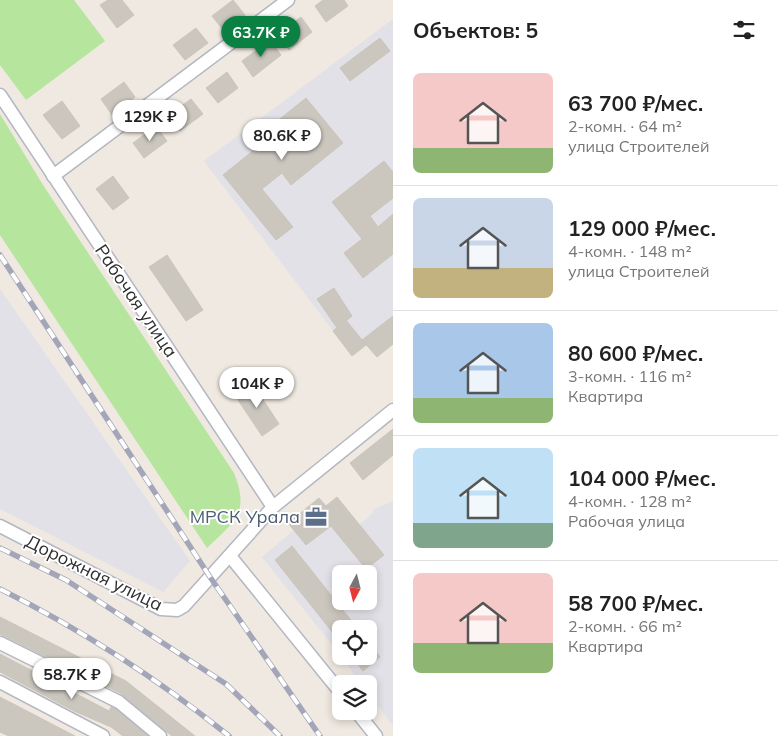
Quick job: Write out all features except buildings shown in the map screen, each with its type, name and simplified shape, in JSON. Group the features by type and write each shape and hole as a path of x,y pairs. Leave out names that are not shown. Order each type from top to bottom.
{"street":[{"path":"53,176 288,0"},
{"name":"Рабочая улица","path":"0,95 273,507"},
{"name":"Дорожная улица","path":"0,526 152,604 169,610 184,606 273,507 393,410"},
{"path":"230,556 332,682"},
{"path":"0,643 119,702 160,736"},
{"path":"0,682 103,736"},
{"path":"363,720 376,736"}],"shaded area":[{"path":"393,19 393,344 377,357 366,345 352,356 204,161"},
{"path":"0,289 190,561 163,592 0,509"},
{"path":"393,501 393,726 377,705 377,675 355,675 347,665 377,665 377,620 332,620 332,645 262,557 294,530 307,545 331,526 363,565 332,565 332,610 378,610 378,565 371,565 383,555 359,525 373,513 374,509"}],"green space":[{"path":"0,0 74,0 105,41 26,100 0,65"},
{"path":"0,114 43,185 234,473 239,487 240,507 232,523 207,548 0,235"}],"railway":[{"path":"0,255 210,577 320,736"},
{"path":"0,548 66,580 226,684 280,736"},
{"path":"0,589 60,621 119,656 229,736"}],"place":[{"name":"МРСК Урала","path":"316,517"}]}
